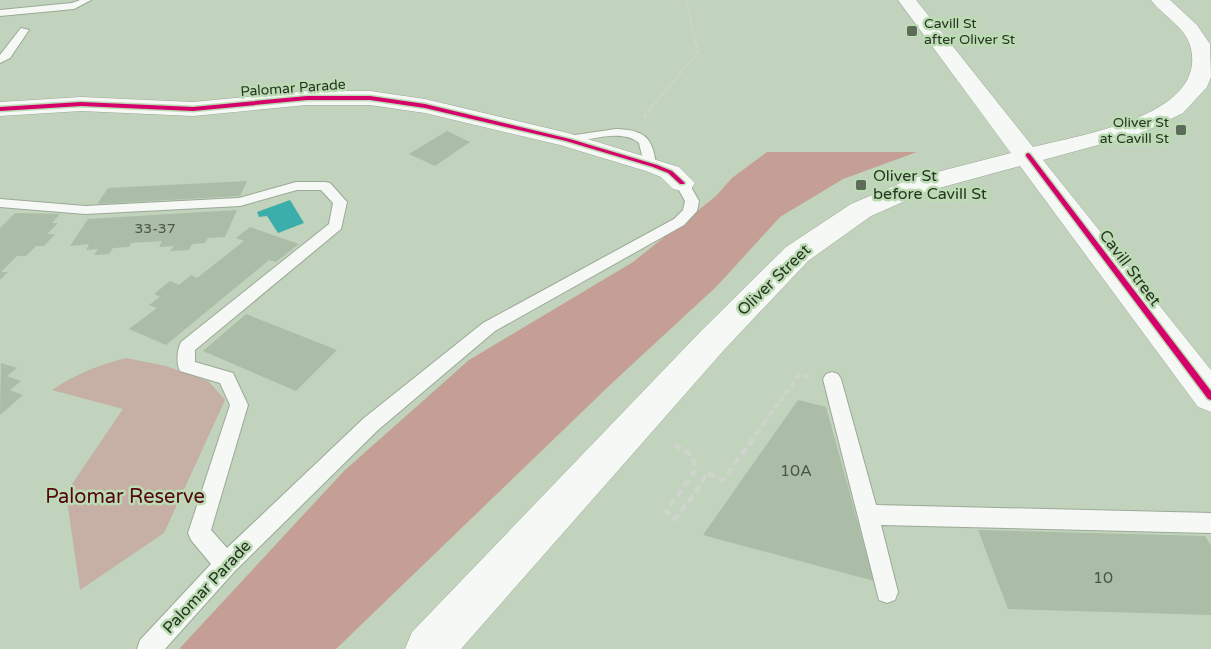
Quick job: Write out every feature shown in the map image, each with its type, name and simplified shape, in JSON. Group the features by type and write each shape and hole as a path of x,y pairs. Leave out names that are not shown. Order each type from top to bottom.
{"main road":[{"name":"Cavill Street","path":"907,0 1211,396"},
{"name":"Oliver Street","path":"429,649 712,341 797,254 861,210 890,196 948,176 1134,128 1175,108 1199,82 1203,66 1200,44 1184,20 1160,0"},
{"name":"Palomar Parade","path":"0,109 81,104 194,108 307,98 348,97 425,106 568,140 670,172 682,183"}],"lane":[{"path":"0,14 74,6 87,0"},
{"path":"0,60 6,56 24,30"},
{"path":"568,140 612,133 631,134 642,138 649,150 651,165"},
{"name":"Palomar Parade","path":"149,649 226,564 370,423 489,327 679,222 690,211 692,201 682,183"},
{"path":"3,207 85,210 240,202 296,186 325,186 340,202 336,226 187,346 186,366 226,378 239,405 199,533 226,564"},
{"path":"832,379 887,592"},
{"path":"868,515 1211,523"}],"path":[{"path":"631,134 698,52 686,0"},
{"path":"674,444 693,456 694,472 666,511 675,519 699,488 706,473 723,480 800,375 832,379"}],"green space":[{"name":"Palomar Reserve","path":"126,358 166,366 208,381 225,400 164,533 80,590 66,493 123,409 52,390 88,371"}],"shaded area":[{"path":"767,152 917,152 843,179 780,217 717,286 611,384 336,649 179,649 344,471 469,360 633,262 716,196 732,178"}],"water":[{"path":"290,200 304,223 278,233 267,216 259,217 257,212"}],"building":[{"path":"447,131 470,142 435,166 409,154"},
{"path":"247,181 240,196 97,204 108,188"},
{"path":"237,210 225,237 208,238 205,243 192,244 189,250 170,251 174,246 159,247 162,241 131,243 129,247 113,248 109,254 94,255 98,249 86,250 89,244 70,246 88,219"},
{"path":"15,213 60,214 52,223 58,223 47,234 55,234 44,246 36,246 26,256 17,256 1,272 8,272 0,280 0,228"},
{"path":"250,227 299,244 276,262 269,260 166,345 129,329 157,308 149,305 160,297 154,294 170,281 179,285 191,275 197,278 244,241 236,238"},
{"path":"246,314 337,350 296,391 203,351"},
{"path":"1,363 17,368 7,376 21,381 10,390 23,395 0,415"},
{"path":"798,400 826,407 874,581 703,535"},
{"path":"978,530 1205,536 1211,546 1211,615 1008,609"}],"cycle path":[{"path":"0,109 81,104 193,109 307,98 370,98 425,106 568,140 655,166 670,172 682,183"},
{"path":"1028,155 1211,397"}],"place":[{"name":"Cavill St after Oliver St","path":"912,31"},
{"name":"Oliver St at Cavill St","path":"1181,130"},
{"name":"Oliver St before Cavill St","path":"861,185"}]}
